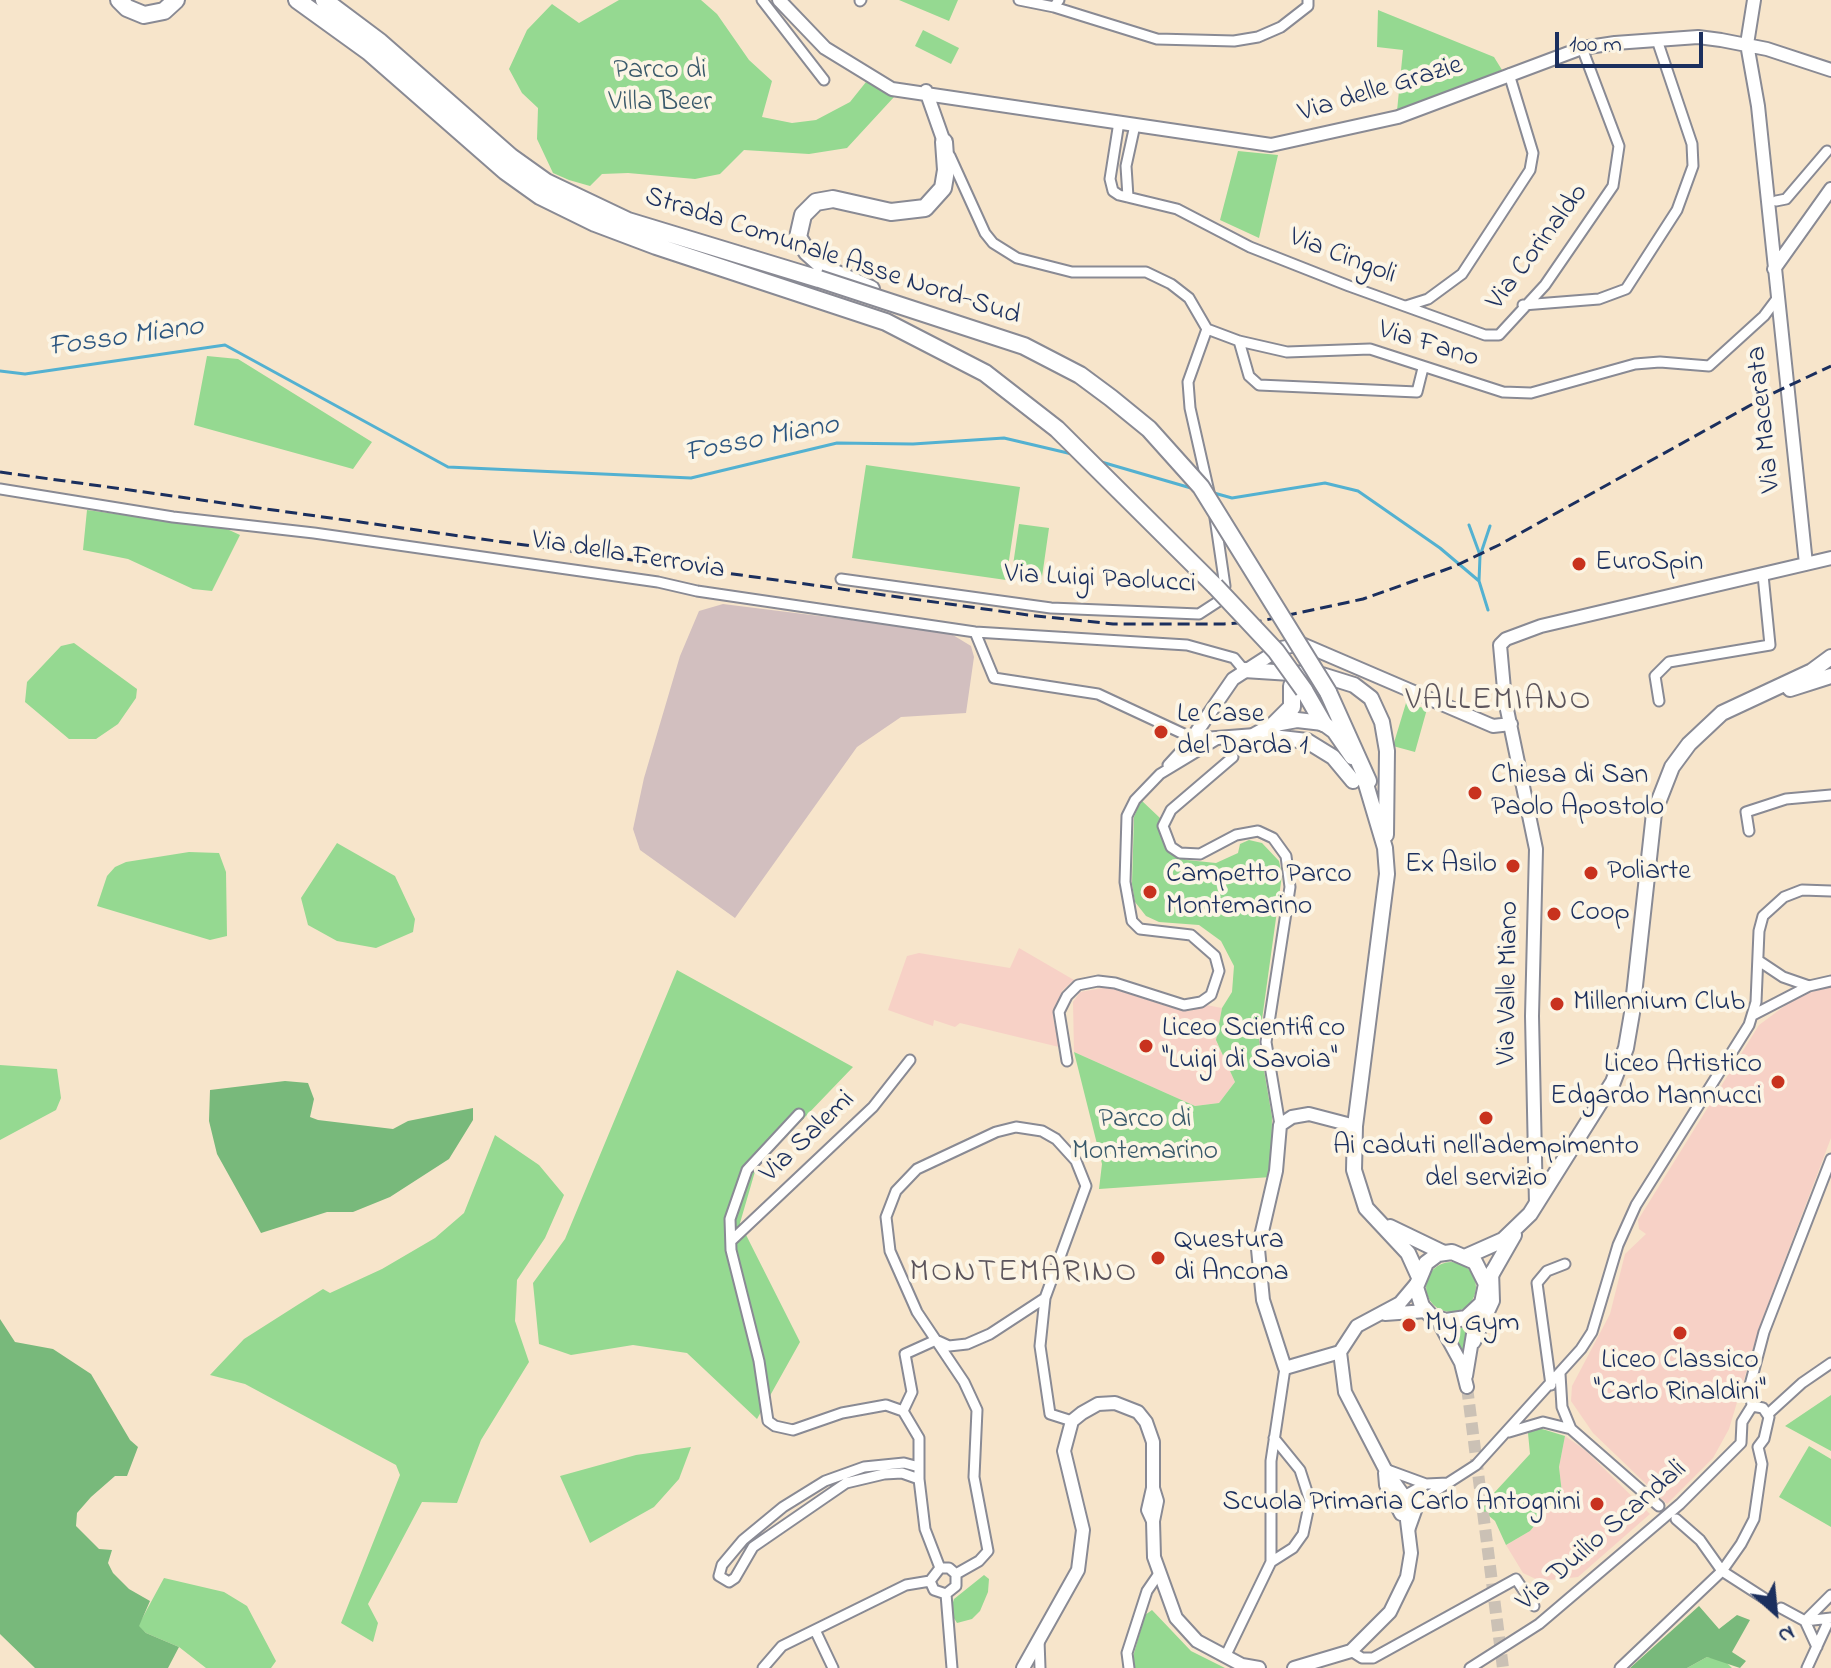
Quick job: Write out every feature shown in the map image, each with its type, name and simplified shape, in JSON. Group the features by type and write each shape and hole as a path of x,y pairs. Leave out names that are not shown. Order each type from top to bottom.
{"highway":[{"path":"119,0 136,14 144,15 164,11 176,0"},
{"name":"Strada Comunale Asse Nord-Sud","path":"297,0 369,52 505,171 628,221 925,312 1024,346 1090,383 1149,429 1201,487 1328,692 1360,781"},
{"name":"Strada Comunale Asse Nord-Sud","path":"324,0 380,42 543,189 595,223 656,246 838,303 960,357 1020,398 1111,480 1276,651 1298,688"},
{"path":"925,312 835,274 816,261 801,243 798,229 803,215 816,202 833,199 891,212 915,212 932,204 943,188 946,162 944,142"},
{"path":"1298,688 1323,723"},
{"path":"1275,724 1292,707 1298,688"}],"main road":[{"path":"1244,670 1322,675 1354,685 1371,698 1382,722 1387,751 1386,897 1353,1155 1358,1190 1376,1220 1408,1253 1417,1279 1419,1300 1432,1315 1461,1320 1477,1310 1489,1278 1518,1227 1593,1118 1626,1048 1654,813 1672,767 1713,720 1742,702 1820,676 1831,657"},
{"path":"1255,735 1275,724 1297,720 1323,723 1334,731 1373,810 1385,848"},
{"path":"1255,735 1307,741 1333,757 1360,781"},
{"path":"1376,1220 1444,1253 1467,1256 1503,1240 1518,1227"},
{"path":"1417,1279 1426,1263 1444,1253"},
{"path":"1467,1256 1489,1278"}],"street":[{"path":"762,0 775,5 824,80"},
{"path":"1019,0 1057,4 1157,39 1234,41 1258,37 1281,27 1308,6 1308,0"},
{"name":"Via Macerata","path":"1754,0 1747,44 1758,106 1806,564"},
{"name":"Via delle Grazie","path":"775,5 825,48 892,89 926,91 1135,125 1284,145 1398,117 1582,48 1698,37 1747,44 1831,70"},
{"path":"1523,305 1599,299 1626,289 1638,276 1677,210 1693,166 1692,144 1657,40"},
{"name":"Via Corinaldo","path":"1406,306 1485,335 1499,335 1523,305 1545,285 1613,186 1619,146 1582,48"},
{"name":"Via Cingoli","path":"1128,197 1177,209 1250,247 1406,306 1428,299 1462,274 1530,170 1533,153 1509,74"},
{"path":"926,91 961,184 993,243 1017,258 1072,272 1146,272 1171,284 1189,298 1207,329"},
{"path":"1119,122 1112,164 1113,191 1128,197 1126,166 1135,125"},
{"path":"1776,201 1786,199 1827,151"},
{"path":"1112,164 1126,166"},
{"path":"1774,269 1831,189"},
{"name":"Via Fano","path":"1207,329 1239,341 1287,352 1370,349 1503,392 1531,393 1635,364 1660,362 1709,366 1764,316 1776,300"},
{"name":"Via Luigi Paolucci","path":"841,579 1051,608 1199,614 1219,601 1225,586 1188,382 1207,329"},
{"path":"1239,341 1249,376 1259,385 1417,392 1423,368"},
{"name":"Via della Ferrovia","path":"0,489 173,517 314,533 658,582 697,591 975,632 1187,645 1234,658 1244,670"},
{"path":"1659,701 1655,676 1669,662 1770,645 1763,575 1831,558"},
{"name":"Via Valle Miano","path":"1536,1205 1532,1016 1536,849 1498,654 1506,639 1635,603 1763,575"},
{"path":"975,632 994,678 1098,694 1191,740 1255,735"},
{"path":"1067,1061 1059,1012 1067,996 1078,985 1098,981 1115,983 1184,1005 1201,1002 1211,995 1219,971 1215,956 1204,945 1191,935 1140,929 1132,921 1125,882 1127,816 1142,789 1191,740 1224,689 1244,670 1281,648 1302,644 1493,726 1511,724"},
{"path":"1160,774 1218,739"},
{"path":"1225,1657 1271,1562 1269,1484 1285,1368 1263,1300 1258,1249 1276,1171 1280,1125 1266,1042 1290,887 1286,856 1273,838 1258,831 1236,835 1200,854 1180,853 1171,847 1163,826 1165,816 1179,802 1233,757"},
{"path":"1749,831 1746,812 1786,799 1831,795"},
{"path":"1404,1496 1451,1483 1465,1475 1551,1385 1592,1332 1618,1245 1636,1205 1735,1052 1753,1015 1759,931 1763,916 1773,905 1802,890 1831,891"},
{"path":"1759,961 1783,977 1809,986"},
{"path":"1753,1015 1809,986 1831,981"},
{"name":"Via Salemi","path":"731,1241 873,1107 910,1060"},
{"path":"799,1114 747,1170 736,1196 731,1241 759,1361 768,1421 793,1430 842,1413 886,1405 903,1411 919,1438 919,1479 925,1529 940,1568"},
{"path":"1280,1125 1292,1117 1309,1114 1355,1126"},
{"path":"956,1574 979,1561 988,1551 974,1477 977,1410 917,1312 890,1251 886,1217 896,1191 917,1169 1016,1127 1042,1131 1056,1139 1076,1161 1086,1186 1045,1298 1040,1346 1050,1414 1072,1421"},
{"path":"1758,1447 1749,1448 1741,1443 1742,1422 1752,1406 1750,1385 1764,1332 1831,1159"},
{"path":"1551,1385 1537,1283 1547,1271 1565,1264"},
{"path":"1474,1342 1493,1301 1489,1278"},
{"path":"1294,1668 1351,1651 1373,1633 1399,1597 1411,1553 1404,1496 1385,1469 1345,1392 1340,1352 1357,1326 1407,1298 1417,1279"},
{"path":"903,1411 912,1392 905,1354 936,1340 949,1346 967,1344 990,1334 1045,1298"},
{"path":"1378,1315 1432,1315 1449,1336 1467,1382 1477,1310"},
{"path":"1285,1368 1340,1352"},
{"path":"1768,1414 1831,1363"},
{"path":"1560,1374 1562,1407 1571,1429 1659,1506"},
{"path":"1023,1668 1072,1584 1083,1549 1079,1504 1064,1451 1072,1421 1098,1404 1115,1403 1138,1412 1146,1422 1153,1442 1153,1488 1148,1510 1153,1521 1158,1575 1176,1618 1197,1641 1225,1657 1259,1668"},
{"path":"1620,1668 1722,1571 1754,1519 1762,1464 1758,1447 1767,1432 1768,1414 1763,1408 1752,1406"},
{"path":"1508,1433 1543,1422 1571,1429"},
{"path":"1271,1562 1293,1548 1303,1534 1310,1501 1300,1470 1274,1438"},
{"name":"Via Duilio Scandali","path":"1470,1668 1539,1624 1680,1504 1741,1443"},
{"path":"919,1467 904,1463 864,1467 825,1481 754,1531 726,1559 719,1576 729,1582 735,1578 753,1547 846,1483 902,1473 919,1479"},
{"path":"1385,1469 1428,1489"},
{"path":"1385,1469 1386,1485 1410,1529"},
{"path":"1410,1529 1428,1489"},
{"path":"1676,1519 1700,1540 1722,1571 1764,1598"},
{"path":"940,1568 949,1568 956,1574 956,1586 946,1594 936,1592 930,1581 933,1572 940,1568"},
{"path":"1129,1668 1127,1653 1147,1591 1158,1575"},
{"path":"1351,1651 1362,1658 1373,1658 1516,1579 1534,1606"},
{"path":"763,1668 782,1646 906,1585 930,1581"},
{"path":"946,1594 952,1668"},
{"path":"1805,1621 1831,1595"},
{"path":"1781,1608 1805,1621 1830,1618"},
{"path":"1807,1668 1830,1618"},
{"path":"1805,1621 1817,1647"},
{"path":"815,1630 833,1668"},
{"path":"1039,1640 1040,1668"}],"shaded area":[{"path":"723,604 948,632 971,646 974,657 966,713 901,717 857,747 735,918 640,850 633,829 644,778 680,656 699,611"},
{"path":"1019,948 1074,980 1062,991 1053,1016 1059,1047 960,1023 955,1027 934,1020 933,1026 888,1010 907,956 919,953 1010,968"},
{"name":"Liceo Classico \"Carlo Rinaldini\"","path":"1831,986 1831,1138 1761,1323 1729,1429 1713,1458 1667,1504 1593,1433 1571,1401 1572,1386 1610,1314 1625,1254 1646,1234 1639,1229 1638,1220 1759,1025 1798,996"},
{"name":"Liceo Scientifico \"Luigi di Savoia\"","path":"1108,987 1176,1009 1190,1011 1206,1005 1222,1008 1216,1041 1235,1082 1219,1103 1195,1106 1074,1052 1073,1002 1080,992"},
{"name":"Scuola Primaria Carlo Antognini","path":"1565,1436 1585,1450 1650,1514 1578,1577 1540,1581 1523,1573 1506,1545 1530,1531 1562,1494 1559,1467"}],"green space":[{"name":"Parco di Villa Beer","path":"619,0 701,0 717,14 749,60 772,81 762,117 792,123 816,120 850,102 866,82 894,97 847,148 809,154 744,150 720,174 695,179 628,173 602,174 590,186 569,180 553,173 537,139 538,108 522,93 509,69 527,30 552,4 579,23"},
{"path":"899,0 958,0 949,21"},
{"path":"1378,10 1494,57 1502,70 1397,111 1403,50 1377,47"},
{"path":"923,30 959,48 951,64 915,46"},
{"path":"1238,151 1278,155 1259,238 1220,220"},
{"path":"207,356 238,359 372,442 353,469 194,425"},
{"path":"866,465 1020,487 1006,580 852,558"},
{"path":"87,510 227,529 240,535 212,591 193,589 128,559 83,550"},
{"path":"1019,524 1049,528 1041,584 1011,579"},
{"path":"74,643 137,689 136,698 118,724 96,739 69,739 25,702 27,682 61,646"},
{"path":"1406,703 1427,709 1415,752 1393,746"},
{"name":"Parco di Montemarino","path":"1141,800 1160,818 1161,837 1171,853 1187,860 1216,863 1238,853 1240,844 1249,840 1262,843 1279,861 1282,875 1259,1041 1272,1117 1271,1177 1099,1189 1102,1164 1074,1052 1195,1106 1219,1103 1235,1082 1216,1040 1222,1008 1232,992 1234,966 1221,941 1199,925 1159,922 1146,916 1135,902 1132,884 1134,817"},
{"path":"337,843 395,876 415,919 413,932 376,948 337,941 308,925 301,898"},
{"path":"189,852 219,853 226,872 227,936 210,940 97,906 107,876 115,867 126,862"},
{"path":"677,970 853,1067 756,1168 740,1223 800,1342 757,1419 687,1353 633,1345 571,1355 539,1344 533,1283 565,1239"},
{"path":"0,1065 57,1069 61,1098 56,1110 0,1140"},
{"path":"285,1081 308,1083 314,1099 310,1117 318,1120 393,1129 408,1121 473,1108 473,1120 449,1159 390,1197 353,1212 327,1212 261,1233 217,1154 209,1121 210,1090"},
{"path":"495,1135 539,1165 564,1195 545,1238 517,1280 515,1321 529,1362 481,1440 457,1503 422,1502 368,1604 378,1623 373,1642 341,1623 400,1475 396,1465 245,1384 210,1375 244,1339 323,1289 330,1293 382,1269 435,1238 464,1213"},
{"path":"1451,1262 1469,1269 1476,1287 1469,1305 1451,1312 1433,1305 1426,1287 1433,1269"},
{"path":"0,1319 15,1342 53,1349 91,1374 130,1440 138,1447 127,1476 115,1476 91,1497 77,1513 76,1526 99,1549 112,1550 108,1563 113,1573 129,1589 150,1601 139,1626 146,1633 179,1647 168,1668 35,1668 0,1634"},
{"path":"1467,1326 1464,1355 1450,1328"},
{"path":"1831,1395 1831,1451 1785,1426"},
{"path":"1539,1428 1565,1436 1559,1467 1562,1493 1530,1531 1506,1545 1495,1521 1482,1510 1482,1506 1530,1454 1528,1433"},
{"path":"1809,1446 1831,1459 1831,1527 1779,1497"},
{"path":"691,1447 679,1479 654,1507 590,1543 560,1476 636,1455"},
{"path":"984,1575 989,1579 988,1592 980,1611 972,1619 957,1623 950,1612 954,1599"},
{"path":"164,1578 224,1592 247,1606 276,1661 271,1668 206,1668 179,1647 146,1633 138,1626"},
{"path":"1699,1606 1719,1629 1737,1615 1750,1620 1732,1652 1746,1661 1740,1668 1707,1657 1687,1668 1630,1668"},
{"path":"1152,1610 1191,1651 1225,1668 1124,1668 1132,1660 1145,1615"},
{"path":"1707,1657 1725,1661 1732,1668 1687,1668"}],"waterway":[{"name":"Fosso Miano","path":"0,371 25,374 225,345 448,467 691,478 837,443 913,444 1004,438 1072,454"},
{"name":"Fosso Miano","path":"1098,461 1191,488"},
{"name":"Fosso Miano","path":"1214,493 1232,498 1325,483 1358,491 1440,548 1479,581"},
{"path":"1469,525 1480,555"},
{"path":"1488,610 1479,581 1480,556 1490,526"}],"tunnel":[{"path":"1467,1387 1503,1668"}],"railway":[{"path":"0,472 1028,615 1113,624 1224,624 1261,621 1363,599 1453,567 1499,545 1767,396 1831,366"}],"place":[{"name":"EuroSpin","path":"1579,564"},
{"name":"Le Case del Darda 1","path":"1161,732"},
{"name":"Chiesa di San Paolo Apostolo","path":"1475,793"},
{"name":"Ex Asilo","path":"1513,866"},
{"name":"Poliarte","path":"1591,873"},
{"name":"Campetto Parco Montemarino","path":"1150,892"},
{"name":"Coop","path":"1554,914"},
{"name":"Millennium Club","path":"1557,1004"},
{"name":"Liceo Scientifico \"Luigi di Savoia\"","path":"1146,1046"},
{"name":"Liceo Artistico Edgardo Mannucci","path":"1778,1082"},
{"name":"Ai caduti nell'adempimento del servizio","path":"1486,1118"},
{"name":"Questura di Ancona","path":"1158,1258"},
{"name":"My Gym","path":"1409,1325"},
{"name":"Liceo Classico \"Carlo Rinaldini\"","path":"1680,1333"},
{"name":"Scuola Primaria Carlo Antognini","path":"1597,1504"}],"district":[{"name":"VALLEMIANO","path":"1499,703"},
{"name":"MONTEMARINO","path":"1024,1275"}]}
